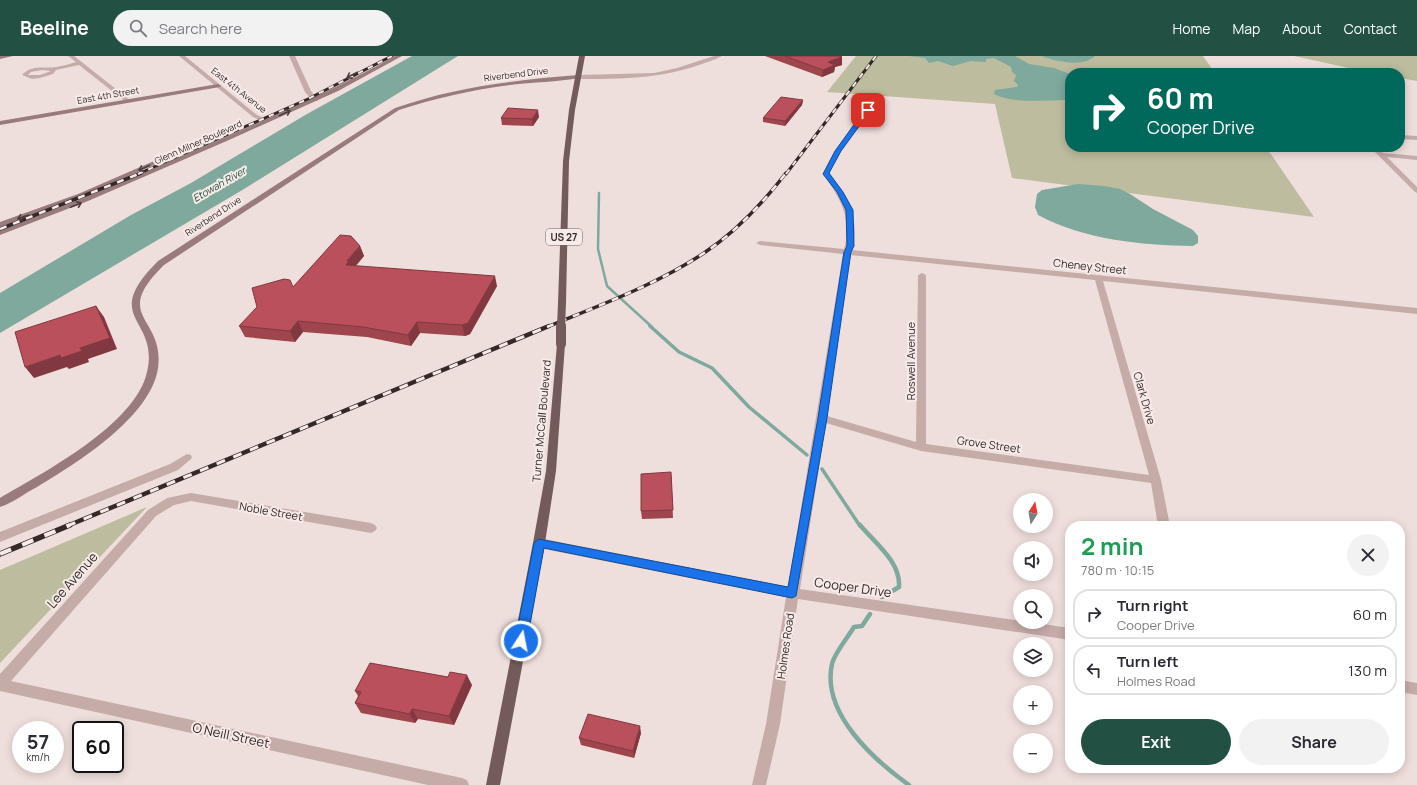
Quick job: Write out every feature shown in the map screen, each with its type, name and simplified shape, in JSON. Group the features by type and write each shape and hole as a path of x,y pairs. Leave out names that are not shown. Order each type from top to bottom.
{"main road":[{"name":"Turner McCall Boulevard","path":"493,785 539,543 551,471 561,344 566,161 572,110 582,56"}],"street":[{"path":"0,57 10,56"},
{"path":"71,56 128,101"},
{"name":"East 4th Avenue","path":"182,56 259,118 266,121"},
{"path":"292,56 312,97"},
{"name":"Glenn Milner Boulevard","path":"0,233 93,198 266,121 386,56"},
{"name":"Glenn Milner Boulevard","path":"0,225 80,195 259,118 312,97 399,56"},
{"path":"578,78 636,76 664,73 719,56"},
{"path":"54,69 79,63"},
{"name":"Riverbend Drive","path":"0,503 52,472 104,436 121,421 145,391 152,376 155,351 149,335 138,316 135,303 139,289 150,273 161,262 397,109 432,97 458,92 535,81 578,78"},
{"name":"East 4th Street","path":"0,123 218,86"},
{"name":"Holmes Road","path":"759,785 773,724 792,593 850,246 849,210 840,192 826,174 838,151 875,100"},
{"path":"1405,137 1417,138"},
{"path":"1378,152 1417,191"},
{"path":"1381,155 1417,158"},
{"name":"Cheney Street","path":"760,243 1417,311"},
{"name":"Roswell Avenue","path":"921,447 922,275"},
{"name":"Clark Drive","path":"1098,278 1156,480 1163,521"},
{"name":"Grove Street","path":"822,418 921,447 1156,480"},
{"path":"0,537 174,467 187,458"},
{"name":"Noble Street","path":"171,501 191,497 371,528"},
{"name":"Lee Avenue","path":"0,685 152,513 171,501"},
{"name":"Cooper Drive","path":"539,543 792,593 1065,633"},
{"name":"O Neill Street","path":"0,685 462,785"},
{"path":"1405,687 1417,688"}],"shaded area":[{"path":"856,56 1203,56 1211,68 1065,68 1065,152 1269,152 1314,217 1012,178 995,104 827,92"},
{"path":"1294,56 1417,56 1417,81 1405,79 1405,68 1349,68"},
{"path":"147,507 0,663 0,570"}],"water":[{"name":"Etowah River","path":"412,56 458,56 244,189 0,333 0,293 131,215 191,183 307,114"},
{"path":"909,56 1015,56 1029,64 1054,68 1065,72 1065,100 1020,100 994,94 995,90 1017,87 1018,85 1014,81 1016,75 1012,72 1011,67 994,58 986,59 986,62 971,61 953,66 938,61 929,63 925,58"},
{"path":"1042,56 1095,56 1090,60 1076,63 1054,60"},
{"path":"1078,184 1120,189 1153,209 1193,230 1198,236 1198,243 1193,246 1113,240 1075,230 1038,215 1035,207 1037,194 1042,190"}],"building":[{"path":"785,56 842,57 828,62 835,65 823,70"},
{"path":"781,97 803,100 785,121 763,118"},
{"path":"508,108 538,110 532,119 501,118"},
{"path":"340,235 351,236 360,246 347,261 349,261 346,265 495,276 468,323 462,325 417,322 408,335 363,327 298,321 290,331 239,326 257,307 252,288 284,279 290,280 293,287"},
{"path":"96,306 110,338 80,348 82,351 61,358 60,355 25,367 15,332"},
{"path":"671,472 673,510 641,511 641,474"},
{"path":"370,663 448,677 450,672 467,675 449,716 412,709 410,714 355,703 361,692 355,691"},
{"path":"588,714 640,726 633,751 579,738"}],"waterway":[{"path":"599,193 598,249 607,286 652,327"},
{"path":"650,326 679,352 712,368 749,407 807,455"},
{"path":"822,469 860,526"},
{"path":"860,525 886,553 896,569 899,578 899,587 882,597"},
{"path":"870,614 862,626 854,627 833,660 831,682 834,700 842,717 853,734 866,749 895,775 909,785"}],"railway":[{"path":"138,174 308,99 392,56"},
{"path":"786,174 876,56"},
{"path":"0,229 141,173"},
{"path":"547,327 647,285 704,253 738,226 768,195 786,173"},
{"path":"67,526 549,326"},
{"path":"0,554 70,525"}],"route":[{"path":"521,641 539,543 792,593 850,246 849,210 840,192 826,174 838,151 868,110"}]}
